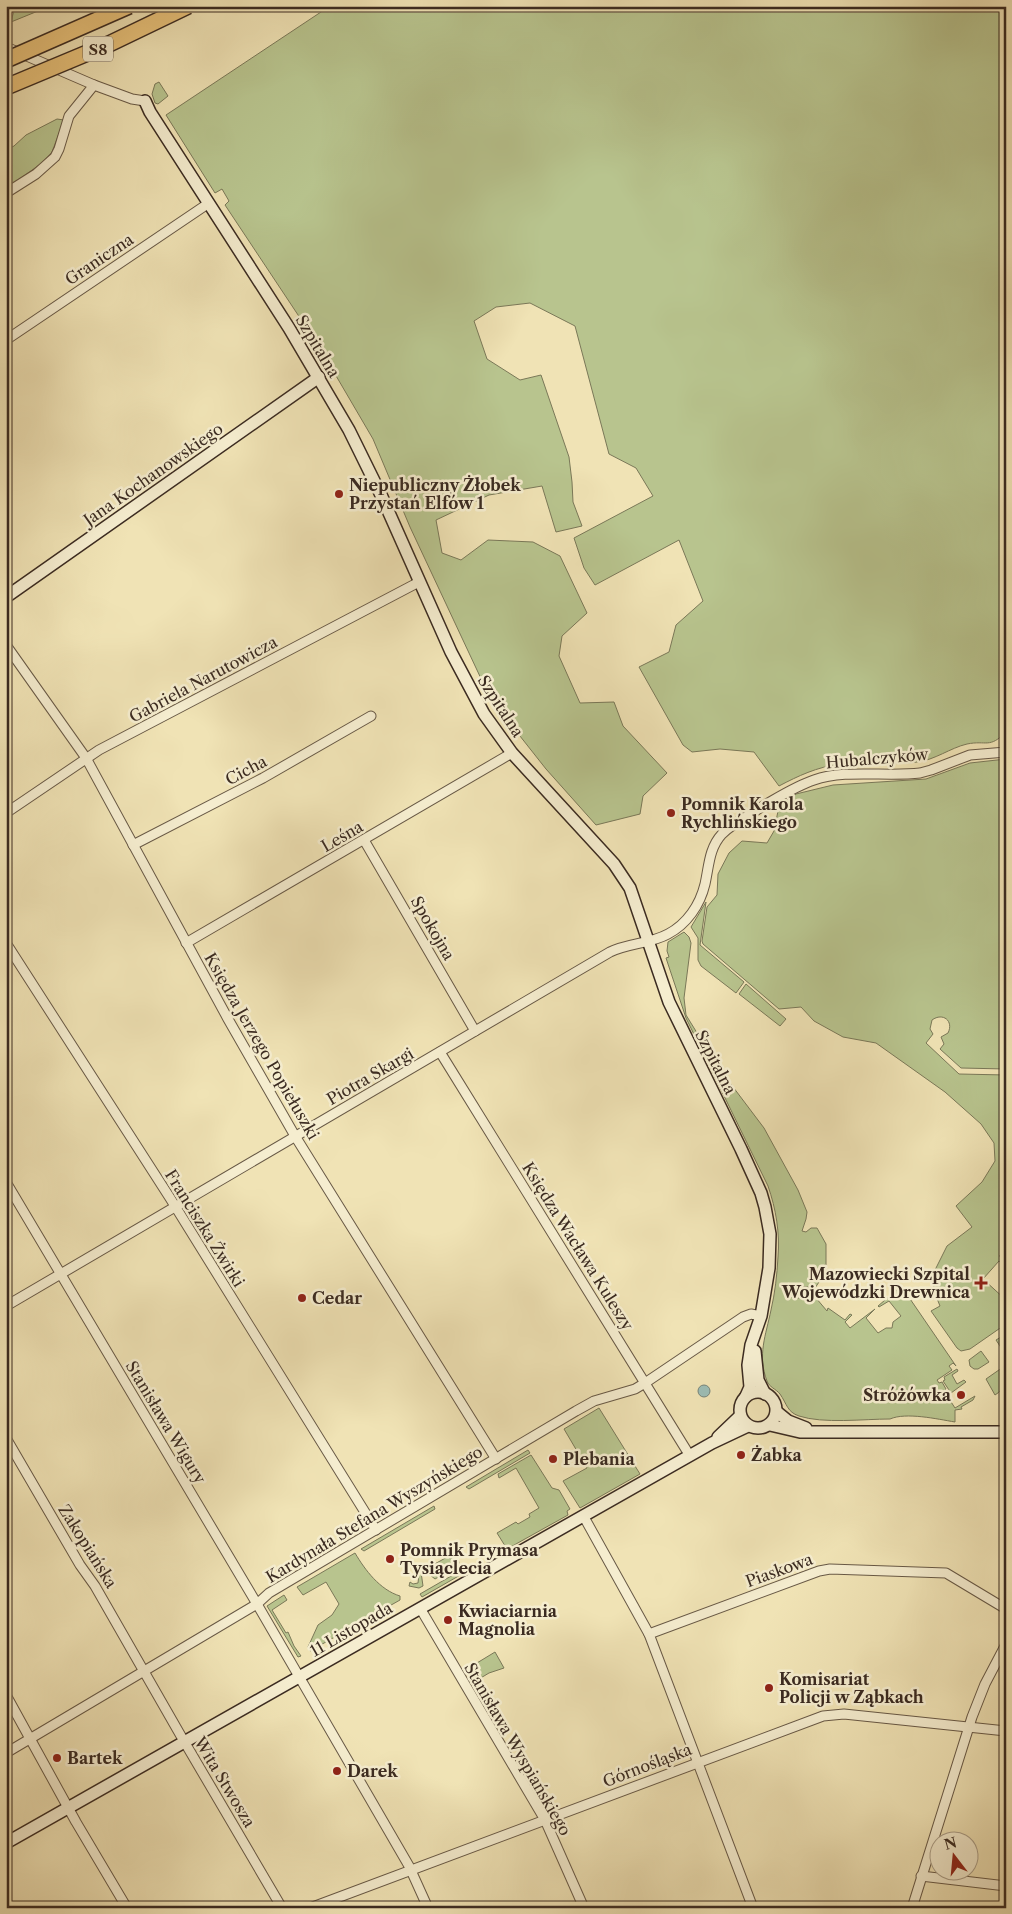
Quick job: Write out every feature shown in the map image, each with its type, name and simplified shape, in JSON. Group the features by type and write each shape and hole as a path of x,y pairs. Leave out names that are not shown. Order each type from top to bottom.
{"highway":[{"name":"S8","path":"6,60 129,6"},
{"name":"S8","path":"6,88 110,44 188,6"}],"street":[{"name":"Szpitalna","path":"6,47 146,105 319,377 366,464 466,683 484,714 512,753 619,870 634,899 666,994 679,1024 761,1193 768,1219 770,1247 769,1268 757,1330"},
{"path":"6,193 36,174 54,157 59,149 69,116 94,85"},
{"name":"Graniczna","path":"6,340 209,203"},
{"name":"Jana Kochanowskiego","path":"6,597 319,377"},
{"name":"Gabriela Narutowicza","path":"6,812 99,750 419,582"},
{"name":"Księdza Jerzego Popiełuszki","path":"6,645 86,758 186,943 295,1136 496,1459"},
{"name":"Cicha","path":"133,845 263,778 371,716"},
{"name":"Hubalczyków","path":"648,941 668,934 689,917 702,893 710,855 722,834 743,819 802,784 829,776 920,772 931,770 970,755 1006,752"},
{"name":"Leśna","path":"186,943 512,753"},
{"name":"Spokojna","path":"364,840 475,1031"},
{"name":"Piotra Skargi","path":"6,1306 610,952 623,946 648,941"},
{"name":"Franciszka Żwirki","path":"6,943 175,1207 376,1530"},
{"name":"Księdza Wacława Kuleszy","path":"440,1052 690,1456"},
{"name":"Stanisława Wigury","path":"6,1182 299,1677 411,1870 428,1908"},
{"name":"Kardynała Stefana Wyszyńskiego","path":"6,1752 594,1400 635,1389 743,1317 751,1314 761,1316"},
{"path":"757,1330 755,1348 758,1380 765,1394 773,1400 776,1412 770,1425"},
{"path":"757,1330 749,1357 750,1388 740,1407 740,1416 748,1426 759,1429 770,1425 800,1432 1006,1432"},
{"path":"746,1396 754,1393 765,1394"},
{"path":"776,1412 795,1424 817,1431"},
{"path":"712,1443 740,1416"},
{"path":"712,1443 748,1426"},
{"name":"Zakopiańska","path":"6,1438 144,1670"},
{"name":"11 Listopada","path":"6,1843 712,1443"},
{"path":"584,1517 649,1634 753,1908"},
{"name":"Piaskowa","path":"649,1634 818,1571 830,1569 946,1573 1006,1610"},
{"name":"Stanisława Wyspiańskiego","path":"420,1608 545,1820 584,1908"},
{"path":"912,1908 969,1727 985,1684 1006,1644"},
{"name":"Wita Stwosza","path":"144,1670 184,1742 282,1908"},
{"path":"6,1695 127,1908"},
{"name":"Górnośląska","path":"310,1908 799,1724 830,1715 844,1714 1006,1731"},
{"path":"921,1876 1006,1886"}],"green space":[{"path":"15,6 41,6 38,11 11,22"},
{"path":"330,6 1006,6 1006,732 991,742 967,744 924,761 832,765 808,772 779,786 754,752 720,749 692,752 683,745 639,667 669,652 676,625 703,601 679,540 595,585 584,568 574,538 653,496 636,468 609,454 575,326 530,303 496,307 474,321 487,359 520,380 541,375 569,457 573,502 582,526 556,532 542,486 489,495 436,520 442,553 461,560 488,540 533,542 560,556 587,613 562,636 559,656 580,703 614,702 623,726 667,773 643,796 640,814 596,825 546,769 516,731 484,685 410,527 373,439 318,345 225,205 229,201 222,189 215,193 166,115"},
{"path":"159,82 168,96 158,104 155,103 152,94 155,84"},
{"path":"57,119 64,120 52,152 42,163 11,185 6,185 6,150 14,146 26,135"},
{"path":"1006,759 1006,1069 961,1068 940,1049 944,1044 941,1037 948,1033 950,1025 943,1017 932,1020 930,1029 933,1034 926,1043 959,1074 1006,1075 1006,1243 1002,1246 1004,1251 999,1256 1006,1262 1006,1268 999,1261 983,1279 1006,1300 1006,1324 970,1349 961,1351 931,1311 940,1306 934,1291 933,1274 947,1246 972,1227 956,1206 982,1182 995,1161 994,1143 981,1124 945,1092 876,1043 843,1037 814,1021 801,1007 779,1009 703,944 702,941 707,907 717,895 718,874 729,853 742,841 767,843 774,831 779,806 796,794 833,785 926,779 970,763"},
{"path":"706,902 700,945 744,982 736,993 701,966 698,960 698,938 691,927"},
{"path":"684,932 689,937 691,943 684,998 686,1015 718,1067 764,1128 798,1190 807,1212 802,1231 806,1232 811,1228 817,1228 826,1244 826,1265 824,1265 823,1276 815,1288 792,1285 792,1298 816,1298 827,1311 828,1308 845,1320 850,1314 852,1315 845,1322 850,1328 875,1309 866,1318 878,1333 886,1328 892,1328 893,1322 901,1316 889,1301 878,1306 898,1289 906,1293 956,1366 953,1363 949,1366 952,1370 937,1380 939,1383 942,1382 946,1389 944,1391 955,1408 975,1396 973,1400 961,1407 962,1409 955,1410 955,1422 913,1416 890,1419 820,1420 799,1416 792,1412 780,1394 768,1383 764,1372 763,1354 777,1270 778,1230 775,1212 768,1186 686,1018 666,958 669,957 667,951 668,942"},
{"path":"746,984 786,1019 780,1026 739,994"},
{"path":"1006,1334 1006,1350 1004,1352 996,1340"},
{"path":"981,1351 989,1362 978,1369 974,1369 970,1366 969,1360"},
{"path":"1006,1365 1003,1386 995,1395 986,1379"},
{"path":"957,1369 958,1371 952,1375 957,1384 964,1380 966,1382 951,1393 943,1381 945,1380 944,1377"},
{"path":"599,1408 640,1474 580,1508 563,1481 587,1468 564,1429"},
{"path":"528,1450 530,1453 469,1489 466,1487"},
{"path":"531,1455 552,1488 559,1490 570,1509 567,1511 568,1515 507,1549 497,1533 516,1522 518,1524 530,1517 529,1514 539,1508 516,1468 499,1478 498,1474"},
{"path":"434,1506 435,1509 364,1551 361,1549"},
{"path":"355,1553 374,1579 386,1589 400,1596 400,1600 310,1651 308,1647 318,1625 332,1615 339,1604 326,1582 303,1595 297,1587"},
{"path":"449,1556 450,1559 455,1556 459,1562 458,1566 435,1579 424,1570"},
{"path":"472,1564 476,1566 422,1597 420,1594"},
{"path":"421,1572 423,1586 419,1588 409,1586 410,1582 413,1584 418,1583"},
{"path":"284,1595 287,1600 272,1610 286,1633 288,1632 301,1656 298,1657 267,1606"},
{"path":"495,1652 504,1668 479,1679 472,1666"}],"water":[{"path":"702,1385 706,1385 710,1391 706,1397 702,1397 698,1393 698,1389"}],"place":[{"name":"Niepubliczny Żłobek Przystań Elfów 1","path":"339,494"},
{"name":"Pomnik Karola Rychlińskiego","path":"671,813"},
{"name":"Mazowiecki Szpital Wojewódzki Drewnica","path":"981,1283"},
{"name":"Cedar","path":"302,1298"},
{"name":"Stróżówka","path":"961,1395"},
{"name":"Żabka","path":"741,1455"},
{"name":"Plebania","path":"553,1459"},
{"name":"Pomnik Prymasa Tysiąclecia","path":"390,1559"},
{"name":"Kwiaciarnia Magnolia","path":"448,1620"},
{"name":"Komisariat Policji w Ząbkach","path":"769,1688"},
{"name":"Bartek","path":"57,1758"},
{"name":"Darek","path":"337,1771"}]}
